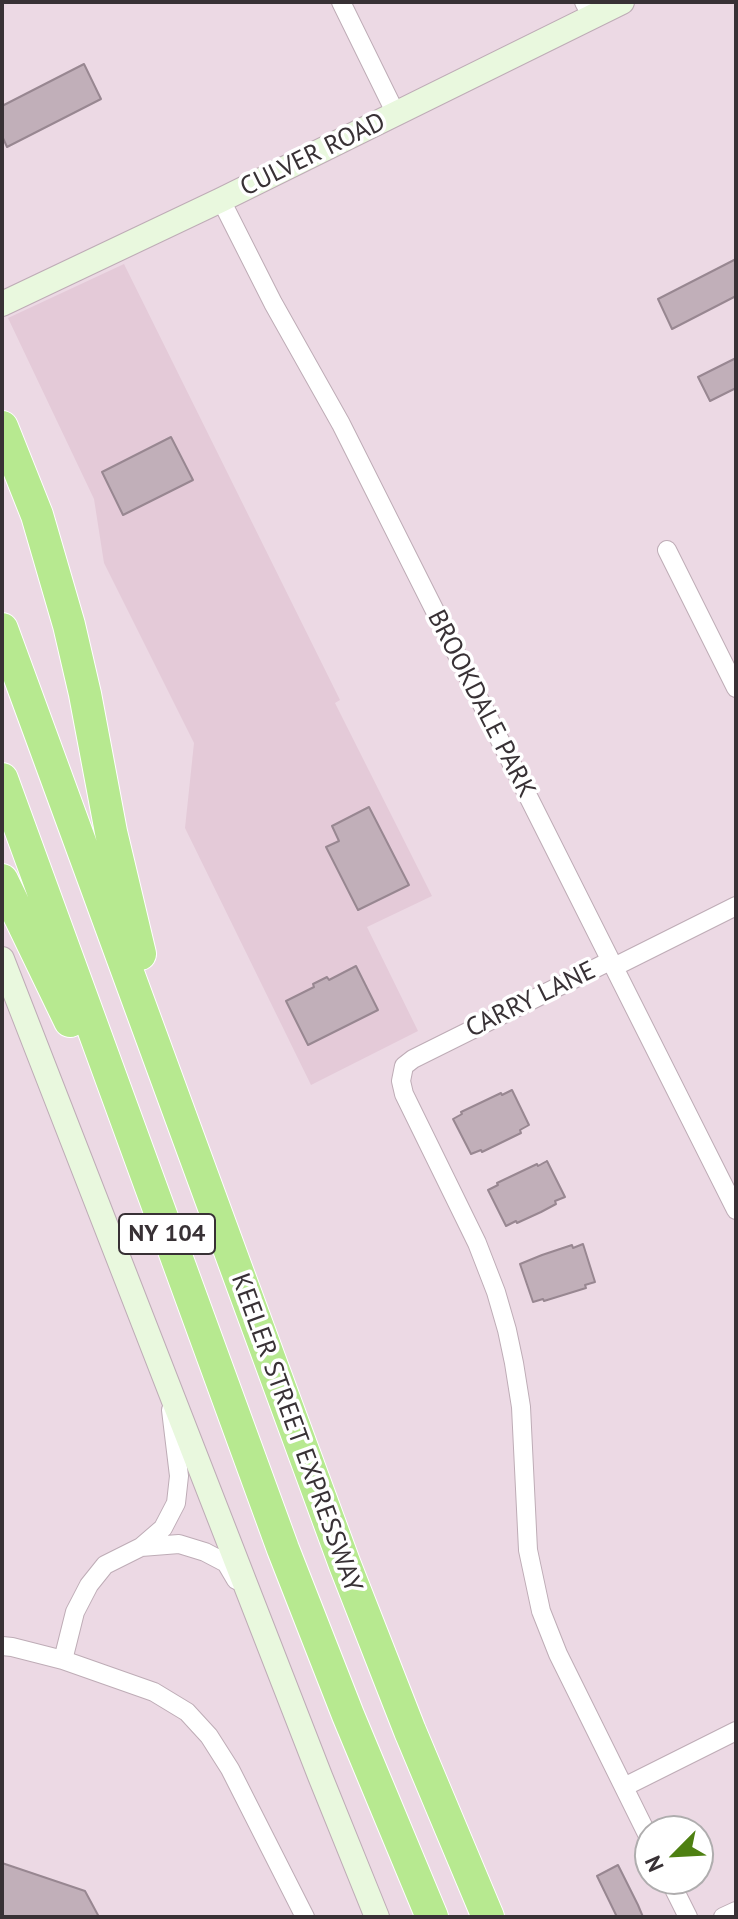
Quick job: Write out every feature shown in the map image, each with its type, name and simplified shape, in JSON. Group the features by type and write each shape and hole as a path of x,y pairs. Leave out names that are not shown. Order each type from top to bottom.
{"highway":[{"path":"2,427 37,515 69,625 120,870 191,1147"},
{"name":"KEELER STREET EXPRESSWAY","path":"2,629 360,1606 488,1917"},
{"name":"KEELER STREET EXPRESSWAY","path":"2,779 293,1577 432,1917"},
{"path":"2,880 61,1000 190,1298"}],"main road":[{"name":"CULVER ROAD","path":"2,304 396,114 588,9 622,2"},
{"path":"2,959 377,1917"}],"street":[{"path":"341,2 396,114"},
{"name":"BROOKDALE PARK","path":"221,200 273,303 341,424 736,1210"},
{"path":"667,550 736,688"},
{"name":"CARRY LANE","path":"624,1787 548,1632 541,1611 526,1527 524,1441 519,1392 502,1311 471,1228 402,1087 401,1076 404,1066 451,1040 736,906"},
{"path":"63,1660 75,1612 89,1585 105,1565 141,1547 163,1528 176,1503 179,1476 168,1388"},
{"path":"141,1547 179,1544 226,1563 255,1610"},
{"path":"2,1646 63,1660 154,1692 187,1712 209,1736 230,1769 305,1917"},
{"path":"638,1815 624,1787 736,1731"},
{"path":"677,1895 688,1917"},
{"path":"723,1917 736,1911"}],"shaded area":[{"path":"124,264 340,700 335,703 432,896 367,927 418,1031 311,1085 185,828 194,743 104,563 94,499 8,318"}],"building":[{"path":"84,64 101,99 7,147 2,136 2,106"},
{"path":"736,259 736,296 672,329 658,299"},
{"path":"736,358 736,388 710,401 698,377"},
{"path":"171,437 193,480 123,515 102,472"},
{"path":"369,807 409,885 358,910 326,847 339,841 332,826"},
{"path":"356,966 378,1010 308,1045 286,1001 327,977 329,980"},
{"path":"512,1090 529,1125 520,1130 521,1133 482,1152 471,1154 453,1119 461,1112"},
{"path":"547,1161 565,1197 541,1212 506,1226 488,1190"},
{"path":"583,1244 595,1282 585,1285 586,1288 533,1302 520,1264"},
{"path":"2,1863 85,1891 99,1917 2,1917"},
{"path":"618,1865 643,1917 617,1917 597,1876"}]}
